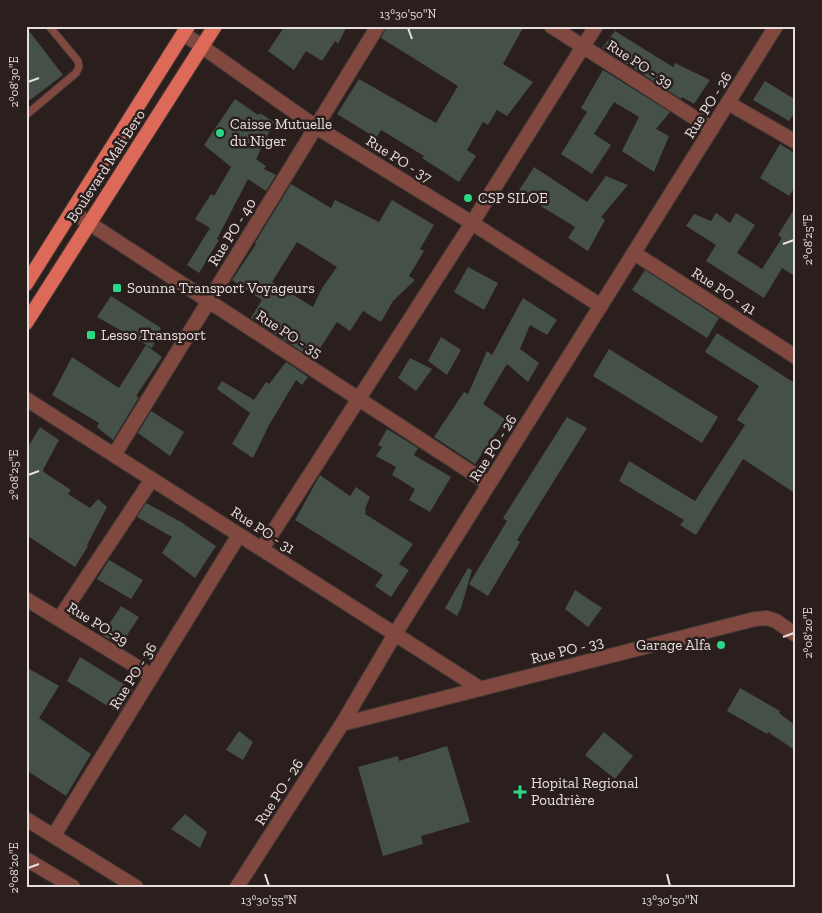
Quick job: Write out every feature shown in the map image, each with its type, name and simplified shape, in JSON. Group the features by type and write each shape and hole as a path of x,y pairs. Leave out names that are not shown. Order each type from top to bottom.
{"main road":[{"name":"Boulevard Mali Bero","path":"26,323 215,26"},
{"name":"Boulevard Mali Bero","path":"26,284 186,30"},
{"path":"26,292 40,301"}],"street":[{"name":"Rue PO - 40","path":"114,455 378,26"},
{"name":"Rue PO - 39","path":"551,26 712,129"},
{"path":"262,549 472,224 596,26"},
{"name":"Rue PO - 26","path":"237,887 342,724 395,634 776,26"},
{"name":"Rue PO - 37","path":"186,30 201,47 316,127 601,306"},
{"path":"728,102 796,142"},
{"name":"Rue PO - 35","path":"72,212 489,484"},
{"name":"Rue PO - 41","path":"634,253 796,357"},
{"name":"Rue PO - 31","path":"26,399 482,688"},
{"path":"59,619 152,478"},
{"name":"Rue PO - 36","path":"54,835 239,534"},
{"name":"Rue PO-29","path":"26,599 152,676"},
{"name":"Rue PO - 33","path":"342,724 755,619 767,618 776,621 796,635"},
{"path":"26,819 136,887"},
{"path":"26,858 66,885"}],"lane":[{"path":"26,115 76,73 79,67 78,61 49,26"}],"building":[{"path":"285,26 347,26 338,44 335,41 322,61 306,51 294,70 268,51"},
{"path":"387,26 524,26 503,64 533,82 507,116 497,110 488,125 483,122 467,150 476,156 459,182 422,158 424,156 381,130 376,138 337,114 359,79 436,123 458,86 381,38"},
{"path":"26,27 63,75 26,103"},
{"path":"615,31 673,67 675,63 710,80 694,104 682,97 681,99 602,48"},
{"path":"603,70 670,112 656,129 669,136 654,172 622,151 639,117 614,102 594,134 611,145 592,174 561,154 587,112 581,108"},
{"path":"765,81 796,100 796,111 789,121 753,100"},
{"path":"235,99 258,115 260,113 274,122 256,159 266,166 264,169 276,175 266,191 248,179 217,239 219,240 199,273 187,265 210,228 195,219 211,194 214,196 231,167 204,145"},
{"path":"780,144 796,154 796,186 789,196 760,178"},
{"path":"534,167 587,202 606,176 628,185 601,217 605,220 588,251 568,238 575,227 518,192"},
{"path":"291,184 331,208 335,200 379,222 392,200 434,225 420,249 424,251 409,276 415,280 393,301 381,322 363,311 350,331 337,322 313,359 251,318 262,300 232,280","holes":["297,242 337,267 322,288 313,307 272,282"]},
{"path":"796,206 796,277 782,268 764,298 706,261 716,245 686,226 694,214 711,221 716,213 730,223 736,213 755,225 737,253 762,269 782,238 778,235"},
{"path":"468,267 498,283 484,310 454,292"},
{"path":"645,270 719,318 707,338 632,290"},
{"path":"111,296 161,328 152,348 97,317"},
{"path":"523,298 557,320 547,335 530,325 520,349 539,363 528,382 507,364 483,404 505,419 475,464 434,437 464,392 468,394 487,351 492,355"},
{"path":"717,333 796,384 796,494 743,459 696,535 680,525 684,520 619,481 629,461 695,501 745,425 737,420 759,386 705,352"},
{"path":"441,337 461,350 447,375 428,361"},
{"path":"146,345 162,357 136,396 139,397 113,440 97,427 99,423 52,395 72,357 119,388"},
{"path":"609,349 718,417 702,443 593,376"},
{"path":"410,358 432,369 416,391 398,378"},
{"path":"286,362 308,377 302,385 296,380 269,425 253,458 232,444 250,413 217,389 222,381 254,400 266,382 269,384"},
{"path":"151,411 184,432 170,456 138,433"},
{"path":"567,417 587,428 517,540 520,542 488,596 469,584 507,521 503,518"},
{"path":"40,427 59,440 43,470 45,473 71,490 68,494 90,508 98,499 107,507 88,546 75,567 26,535 26,450"},
{"path":"387,429 418,448 414,455 451,477 430,512 409,500 415,489 392,475 396,467 376,456 382,447 378,445"},
{"path":"320,475 350,496 356,487 370,497 365,514 413,544 399,564 409,570 391,597 375,586 383,575 295,520"},
{"path":"146,503 181,522 216,546 195,578 162,553 172,537 137,517"},
{"path":"109,560 143,580 131,599 97,579"},
{"path":"468,568 472,570 457,616 445,608"},
{"path":"575,590 602,608 588,627 565,609"},
{"path":"121,606 139,617 120,646 102,635"},
{"path":"80,657 133,690 119,713 67,681"},
{"path":"26,667 59,686 39,718 91,754 66,796 26,770"},
{"path":"740,688 780,711 779,713 796,726 796,751 768,732 767,734 727,711"},
{"path":"239,731 253,742 243,760 226,750"},
{"path":"604,732 633,756 615,779 585,755"},
{"path":"447,746 470,822 421,836 423,844 383,856 358,767 398,756 399,761"},
{"path":"185,814 207,832 200,848 171,829"}],"place":[{"name":"Caisse Mutuelle du Niger","path":"220,133"},
{"name":"CSP SILOE","path":"468,198"},
{"name":"Sounna Transport Voyageurs","path":"117,288"},
{"name":"Lesso Transport","path":"91,335"},
{"name":"Garage Alfa","path":"721,645"},
{"name":"Hopital Regional Poudrière","path":"520,792"}]}
